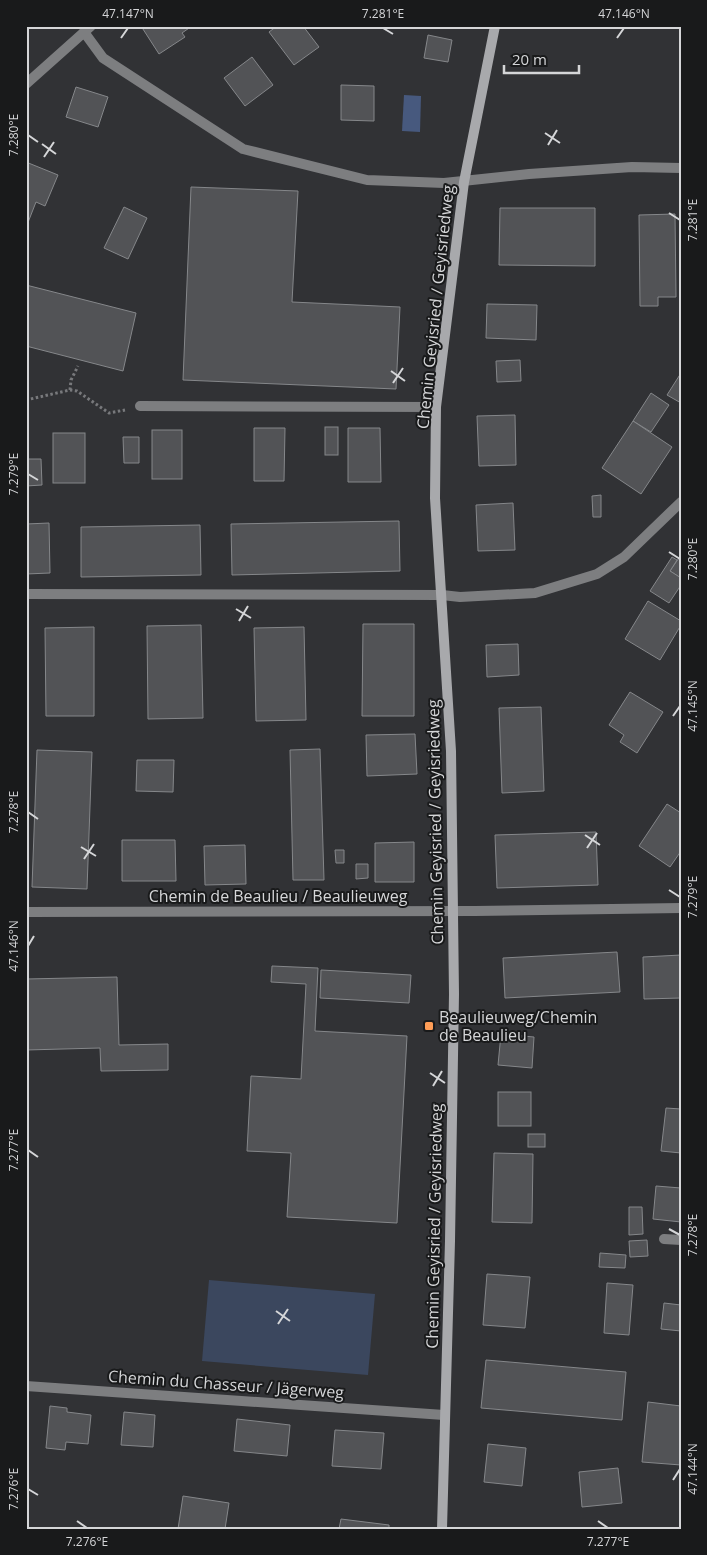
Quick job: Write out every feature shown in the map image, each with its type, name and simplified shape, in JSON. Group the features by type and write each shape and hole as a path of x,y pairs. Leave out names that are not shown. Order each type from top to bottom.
{"street":[{"name":"Chemin Geyisried / Geyisriedweg","path":"442,1529 450,1241 454,911 450,751 435,498 436,406 464,182 495,26"},
{"path":"26,84 88,29 103,58 243,149 367,180 442,183 529,174 632,167 681,168"},
{"path":"140,406 436,406"},
{"path":"26,594 442,595 460,597 534,593 597,574 624,557 681,502"},
{"name":"Chemin de Beaulieu / Beaulieuweg","path":"26,912 454,911 681,908"},
{"path":"664,1239 681,1240"},
{"name":"Chemin du Chasseur / Jägerweg","path":"26,1386 444,1415"}],"path":[{"path":"70,390 71,380 78,366"},
{"path":"26,400 70,390 77,391 109,413 140,406"}],"shaded area":[{"path":"404,95 421,96 420,132 402,131"},
{"path":"209,1280 375,1294 368,1375 202,1361"}],"building":[{"path":"141,26 192,26 182,33 185,37 159,54"},
{"path":"277,26 303,26 319,47 294,65 269,32"},
{"path":"428,35 452,40 448,62 424,58"},
{"path":"252,57 273,85 245,106 224,78"},
{"path":"341,85 374,86 374,121 341,120"},
{"path":"76,87 108,97 98,127 66,117"},
{"path":"26,162 58,175 45,206 36,202 27,225"},
{"path":"191,187 298,191 292,302 400,307 396,389 183,380"},
{"path":"124,207 147,218 128,259 104,248"},
{"path":"500,208 595,208 595,266 499,265"},
{"path":"675,214 676,297 658,297 658,306 640,306 639,215"},
{"path":"26,285 136,313 123,371 26,346"},
{"path":"487,304 537,305 536,340 486,338"},
{"path":"520,360 521,381 497,382 496,361"},
{"path":"681,373 681,403 667,395"},
{"path":"651,393 669,405 651,432 633,421"},
{"path":"515,415 516,465 479,466 477,416"},
{"path":"633,421 672,447 641,494 602,468"},
{"path":"325,427 338,427 338,455 325,455"},
{"path":"254,428 285,428 284,481 254,481"},
{"path":"348,428 380,428 381,482 348,482"},
{"path":"152,430 182,430 182,479 152,479"},
{"path":"53,433 85,433 85,483 53,483"},
{"path":"123,437 139,437 139,463 124,463"},
{"path":"26,459 41,459 42,485 26,486"},
{"path":"601,495 601,517 593,517 592,496"},
{"path":"513,503 515,550 478,551 476,505"},
{"path":"399,521 400,571 232,575 231,524"},
{"path":"49,523 50,573 26,574 26,524"},
{"path":"200,525 201,575 81,577 81,527"},
{"path":"681,555 681,578 670,571"},
{"path":"672,557 677,560 670,571 681,578 681,585 669,603 650,591"},
{"path":"648,601 681,621 681,625 660,660 625,639"},
{"path":"363,624 414,624 414,716 362,716"},
{"path":"201,625 203,718 148,719 147,626"},
{"path":"94,627 94,716 46,716 45,628"},
{"path":"304,627 306,720 256,721 254,628"},
{"path":"518,644 519,675 487,677 486,645"},
{"path":"630,692 663,712 637,753 620,742 624,735 609,725"},
{"path":"541,707 544,791 502,793 499,708"},
{"path":"415,734 417,774 367,776 366,735"},
{"path":"320,749 324,880 293,880 290,750"},
{"path":"37,750 92,752 87,889 32,887"},
{"path":"137,760 174,760 173,792 136,791"},
{"path":"667,804 681,813 681,851 670,867 639,846"},
{"path":"596,832 598,885 497,888 495,835"},
{"path":"122,840 175,840 176,881 122,881"},
{"path":"414,842 414,882 375,882 375,843"},
{"path":"245,845 246,884 205,885 204,846"},
{"path":"335,850 344,850 344,863 336,863"},
{"path":"356,864 368,864 368,878 356,879"},
{"path":"617,952 620,992 505,998 503,958"},
{"path":"681,955 681,998 644,999 643,957"},
{"path":"272,966 318,968 315,1031 407,1036 397,1223 287,1217 291,1153 247,1151 251,1076 301,1079 306,984 271,982"},
{"path":"321,970 411,975 409,1003 320,998"},
{"path":"117,977 119,1045 168,1044 168,1070 101,1071 100,1048 26,1050 26,979"},
{"path":"501,1034 534,1037 532,1068 498,1065"},
{"path":"498,1092 531,1092 531,1126 498,1126"},
{"path":"666,1108 681,1109 681,1153 661,1151"},
{"path":"528,1134 545,1134 545,1147 528,1147"},
{"path":"494,1153 533,1154 532,1223 492,1222"},
{"path":"656,1186 681,1188 681,1222 653,1219"},
{"path":"629,1207 642,1207 643,1234 629,1235"},
{"path":"647,1240 648,1256 630,1257 629,1241"},
{"path":"600,1253 626,1255 625,1268 599,1267"},
{"path":"487,1274 530,1277 525,1328 483,1325"},
{"path":"607,1283 633,1285 629,1335 604,1333"},
{"path":"664,1303 681,1305 681,1331 661,1329"},
{"path":"486,1360 626,1372 622,1420 481,1408"},
{"path":"648,1402 681,1406 681,1465 642,1462"},
{"path":"50,1406 67,1408 67,1412 91,1415 88,1444 66,1442 65,1450 46,1448"},
{"path":"124,1412 155,1415 153,1447 121,1445"},
{"path":"237,1419 290,1425 287,1456 234,1451"},
{"path":"335,1430 384,1433 381,1469 332,1466"},
{"path":"488,1444 526,1448 522,1486 484,1482"},
{"path":"618,1468 622,1503 582,1507 579,1472"},
{"path":"183,1496 229,1503 225,1529 178,1529"},
{"path":"341,1519 389,1525 389,1529 339,1529"}],"place":[{"name":"Beaulieuweg/Chemin de Beaulieu","path":"429,1026"}]}
